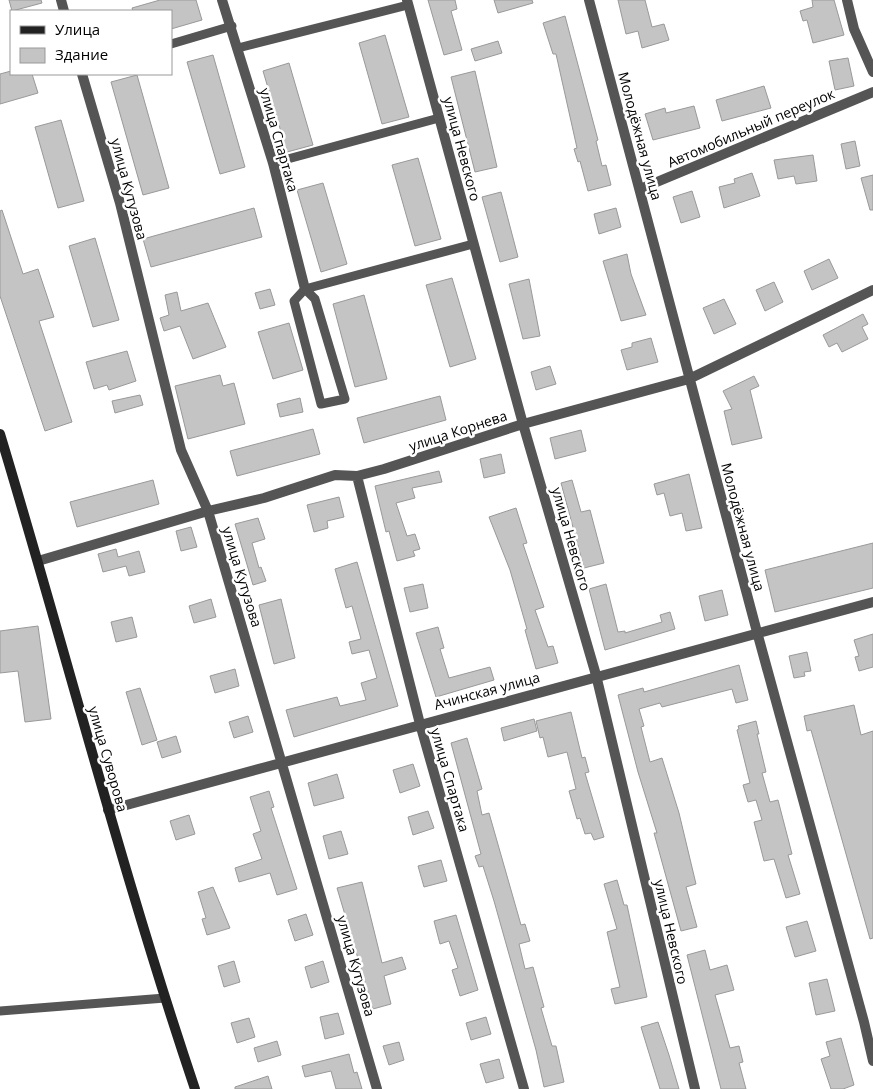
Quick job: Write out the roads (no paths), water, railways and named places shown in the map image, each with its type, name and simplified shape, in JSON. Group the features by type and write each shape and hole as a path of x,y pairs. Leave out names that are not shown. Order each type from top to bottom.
{"street":[{"name":"улица Спартака","path":"222,0 232,26 272,163 306,289"},
{"name":"Молодёжная улица","path":"589,0 873,1061"},
{"path":"847,0 854,29 873,72"},
{"name":"улица Невского","path":"408,2 523,424 596,675 695,1089"},
{"name":"улица Кутузова","path":"82,75 120,203 181,450 208,511 283,761 377,1089"},
{"name":"Автомобильный переулок","path":"640,189 873,92"},
{"name":"улица Корнева","path":"38,561 208,511 264,498 335,475 357,476 523,424 690,379 873,290"},
{"name":"улица Суворова","path":"0,434 108,810 165,998 196,1089"},
{"name":"улица Спартака","path":"357,476 420,724 524,1089"},
{"name":"Ачинская улица","path":"108,810 596,675 873,602"}],"lane":[{"path":"238,48 408,2"},
{"path":"172,44 232,26"},
{"path":"272,163 439,118"},
{"path":"306,289 315,299 345,399 321,404 294,302 306,289 473,244"},
{"path":"0,1011 165,998"}]}
